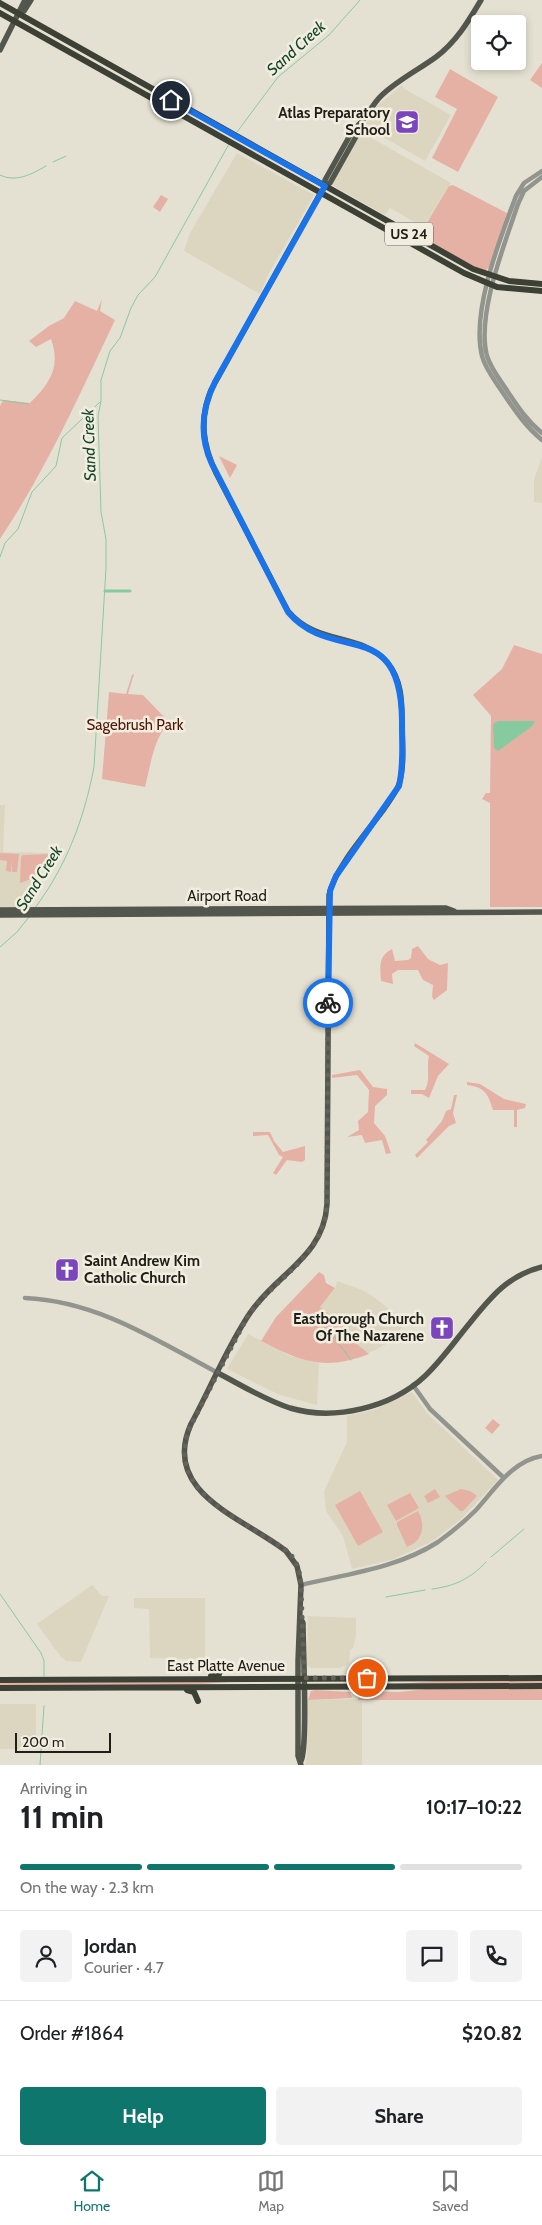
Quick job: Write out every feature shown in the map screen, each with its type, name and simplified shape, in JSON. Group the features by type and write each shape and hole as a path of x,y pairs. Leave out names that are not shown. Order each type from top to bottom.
{"highway":[{"name":"US 24","path":"0,3 259,150 451,267 490,284 517,290 542,291"},
{"name":"US 24","path":"0,12 254,156 323,189 461,263 492,277 521,283 542,284"},
{"path":"195,1679 199,1676 217,1675 222,1666 229,1676 243,1676 247,1678"},
{"name":"East Platte Avenue","path":"0,1680 542,1678"},
{"name":"East Platte Avenue","path":"0,1688 542,1686"},
{"path":"166,1687 169,1690 192,1690 198,1699 205,1690 224,1689 227,1687"}],"main road":[{"path":"0,50 25,0"},
{"path":"19,13 24,11 31,0"},
{"path":"300,1763 298,1756 303,1623 301,1619 299,1570 290,1555 208,1500 196,1487 188,1473 184,1458 188,1431 251,1312 314,1245 326,1219 328,911 330,891 336,876 399,786 402,768 400,688 390,666 374,652 361,645 313,632 300,624 288,612 212,464 203,430 206,407 215,382 323,189 325,180 353,130 383,94 436,57 451,44 481,0"},
{"name":"Airport Road","path":"0,910 15,913"},
{"name":"Airport Road","path":"0,915 15,913 328,911 446,914 454,911 542,912"},
{"path":"218,1373 282,1405 320,1412 366,1407 388,1399 413,1385 429,1372 497,1290 521,1274 542,1267"}],"street":[{"path":"542,171 524,183 516,196 481,310 480,326 484,362 519,418 542,440"},
{"path":"492,277 521,197 529,187 542,177"},
{"path":"490,284 486,321 488,358 525,416 542,433"},
{"path":"25,1298 66,1303 102,1314 132,1326 218,1373"},
{"path":"413,1385 430,1410 504,1478"},
{"path":"301,1585 392,1563 424,1550 459,1526 504,1478 520,1464 542,1456"}],"shaded area":[{"name":"Atlas Preparatory School","path":"402,85 405,89 451,115 425,161 364,126 378,105"},
{"path":"361,132 451,183 423,227 390,208 385,215 332,185"},
{"path":"237,153 314,195 269,273 260,294 184,251 190,233"},
{"path":"542,457 542,503 534,502 534,479"},
{"path":"498,721 535,722 498,751 494,748 493,724"},
{"path":"0,805 5,805 3,852 52,853 18,908 0,908"},
{"path":"337,1281 362,1290 374,1297 405,1322 405,1324 389,1342 357,1358 319,1307 335,1289"},
{"path":"248,1334 290,1356 319,1363 317,1405 280,1395 227,1369"},
{"path":"412,1392 427,1413 498,1480 460,1520 431,1542 391,1560 352,1569 343,1536 326,1511 324,1491 347,1442 347,1416 374,1410"},
{"path":"92,1585 102,1596 109,1596 81,1662 66,1661 37,1624"},
{"path":"134,1598 205,1598 205,1659 150,1658 149,1609 134,1608"},
{"path":"308,1616 356,1618 356,1635 353,1648 350,1650 349,1664 340,1668 311,1668 307,1665"},
{"path":"351,1699 362,1701 362,1765 305,1765 307,1757 307,1700"},
{"path":"0,1704 36,1704 36,1749 0,1749"}],"green space":[{"path":"542,63 542,88 530,80"},
{"path":"450,69 498,97 458,172 432,158 457,109 435,97"},
{"path":"453,185 507,213 489,267 484,272 434,245 420,234 449,186"},
{"path":"161,195 168,199 160,212 153,207"},
{"path":"102,299 100,311 115,320 47,459 0,539 0,406 3,400 30,403 52,374 55,358 51,339 36,347 29,341 49,326 64,318 75,301 97,311"},
{"path":"219,456 237,465 230,478"},
{"path":"514,645 542,654 542,907 490,907 490,803 482,799 486,793 490,793 491,716 473,695 502,669"},
{"name":"Sagebrush Park","path":"134,674 128,694 143,695 169,722 156,744 145,787 102,779 109,692 126,694"},
{"path":"0,853 19,854 17,872 12,872 12,861 11,872 6,871 7,861 0,860"},
{"path":"50,854 34,878 20,883 21,857 23,855"},
{"path":"418,946 428,959 440,965 448,963 447,990 434,1000 432,997 433,985 423,980 418,970 398,970 392,974 393,984 381,981 381,962 387,952 392,949 395,961 408,960 411,958 412,949"},
{"path":"415,1043 449,1064 438,1076 429,1098 422,1094 411,1094 411,1090 425,1090 428,1078 429,1056 414,1046"},
{"path":"360,1070 373,1087 387,1089 387,1095 375,1106 374,1123 385,1136 391,1153 386,1154 382,1140 365,1143 362,1135 347,1137 359,1130 358,1121 368,1112 369,1090 357,1075 332,1078 332,1075"},
{"path":"467,1082 480,1084 504,1099 526,1104 525,1108 517,1110 517,1127 514,1127 514,1110 493,1110 485,1092 467,1085"},
{"path":"454,1095 457,1095 453,1113 456,1123 449,1126 417,1158 415,1155 428,1142 426,1140 442,1121 446,1111 451,1109"},
{"path":"253,1132 270,1132 274,1141 283,1152 305,1146 305,1160 302,1162 287,1160 276,1175 273,1173 283,1157 279,1155 268,1135 253,1136"},
{"path":"319,1272 324,1275 326,1283 335,1288 320,1307 343,1326 350,1334 348,1337 369,1354 339,1362 314,1362 301,1359 261,1341 276,1317"},
{"path":"493,1419 500,1425 492,1434 485,1428"},
{"path":"435,1489 440,1497 428,1503 424,1496"},
{"path":"461,1489 470,1491 477,1496 463,1511 460,1511 445,1496"},
{"path":"360,1491 383,1532 358,1546 335,1505"},
{"path":"410,1493 419,1508 396,1521 387,1505"},
{"path":"418,1511 422,1522 422,1532 417,1541 407,1547 397,1522"},
{"path":"542,1679 542,1683 397,1684 448,1680"},
{"path":"229,1682 190,1685 0,1686 0,1683"},
{"path":"427,1689 542,1689 542,1700 358,1700 358,1694 362,1691 399,1692"},
{"path":"311,1691 350,1692 352,1698 308,1700"}],"waterway":[{"name":"Sand Creek","path":"237,132 278,77 329,35 360,0"},
{"name":"Sand Creek","path":"35,908 56,875 73,841 85,805 94,767 106,568 106,539 101,512 98,416 101,401 101,380 110,351 120,338 138,295 155,277 229,144"},
{"path":"53,162 66,156"},
{"path":"0,175 18,178 46,166"},
{"path":"0,400 28,404"},
{"path":"0,557 5,543 18,529 32,492 56,466 62,438 100,402"},
{"path":"105,591 130,591"},
{"name":"Sand Creek","path":"0,947 17,932 29,917"},
{"path":"330,1315 334,1335 351,1360"},
{"path":"491,1557 524,1529"},
{"path":"432,1589 462,1581 486,1562"},
{"path":"386,1597 425,1590"},
{"path":"0,1594 41,1653 44,1661 44,1676"},
{"path":"40,1765 44,1706"}],"way so far":[{"path":"328,1003 326,1219 320,1236 314,1245 258,1303 246,1319 188,1431 185,1440 184,1458 191,1480 201,1494 282,1548 294,1559 299,1570 301,1585 304,1678 367,1678"}],"place":[{"name":"Atlas Preparatory School","path":"407,122"},
{"name":"Saint Andrew Kim Catholic Church","path":"67,1270"},
{"name":"Eastborough Church Of The Nazarene","path":"442,1328"}],"route":[{"path":"171,100 325,186 215,382 204,415 203,430 209,458 288,612 300,624 313,632 361,645 374,652 390,666 400,688 402,768 399,786 336,876 329,895 328,1003"}]}
